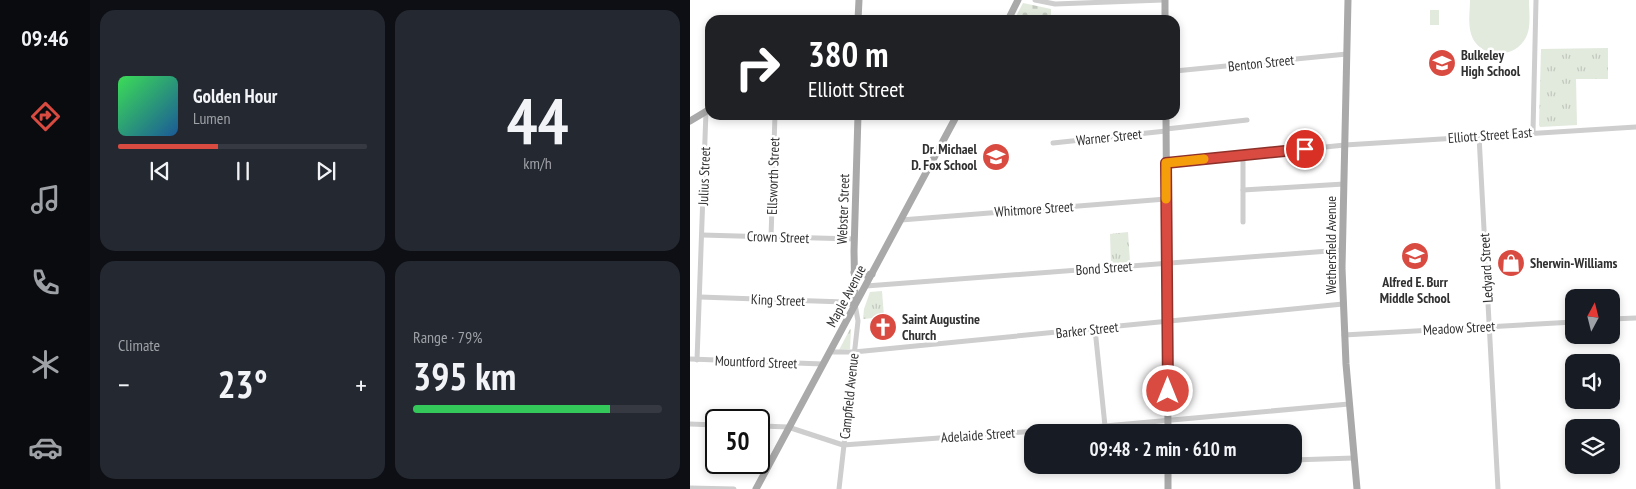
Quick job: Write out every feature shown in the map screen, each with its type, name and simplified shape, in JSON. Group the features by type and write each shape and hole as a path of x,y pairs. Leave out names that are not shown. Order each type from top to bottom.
{"main road":[{"path":"858,15 859,0"},
{"path":"1010,15 1018,0"},
{"path":"1164,0 1165,15"},
{"name":"Wethersfield Avenue","path":"1348,0 1342,250 1344,335 1356,489"},
{"path":"690,121 705,112"},
{"name":"Webster Street","path":"852,303 855,280 854,240 858,120"},
{"name":"Maple Avenue","path":"756,489 830,352 852,303 866,286 954,120"},
{"path":"1166,120 1168,424"},
{"path":"854,272 866,276 872,274"},
{"path":"1168,474 1168,489"}],"street":[{"path":"853,0 859,0"},
{"path":"1035,0 1055,4 1164,0"},
{"path":"1533,132 1536,0"},
{"name":"Benton Street","path":"1180,71 1347,54"},
{"name":"Julius Street","path":"696,360 708,120"},
{"name":"Ellsworth Street","path":"771,237 775,120"},
{"name":"Warner Street","path":"1053,143 1247,120"},
{"name":"Elliott Street East","path":"1166,163 1345,145 1636,127"},
{"name":"Ledyard Street","path":"1479,136 1498,489"},
{"path":"1243,155 1243,222"},
{"path":"1243,190 1344,184"},
{"name":"Whitmore Street","path":"901,220 1166,199"},
{"name":"Crown Street","path":"702,235 854,240"},
{"name":"Bond Street","path":"866,286 1342,250"},
{"name":"King Street","path":"700,297 852,303"},
{"name":"Campfield Avenue","path":"839,489 858,321 852,303"},
{"name":"Barker Street","path":"830,352 854,352 1343,304"},
{"path":"1620,319 1636,318"},
{"name":"Meadow Street","path":"1344,335 1565,322"},
{"path":"1095,329 1105,424"},
{"name":"Mountford Street","path":"690,359 822,364"},
{"name":"Adelaide Street","path":"1126,424 1349,404"},
{"path":"690,424 705,425"},
{"name":"Adelaide Street","path":"770,426 788,427 843,445 1024,432"},
{"path":"1302,460 1354,458"},
{"path":"690,488 734,489"}],"green space":[{"path":"1470,0 1529,0 1529,27 1523,43 1509,52 1501,54 1493,53 1478,46 1470,30"},
{"path":"1023,3 1051,9 1051,15 1017,15"},
{"path":"1430,10 1439,10 1439,25 1430,25"},
{"path":"1608,48 1608,79 1576,79 1577,125 1540,127 1541,49"},
{"path":"1128,232 1130,262 1111,264 1110,234"},
{"path":"882,291 884,317 863,319 864,309 870,292"},
{"path":"850,329 850,349 839,350"}],"slow traffic":[{"path":"1166,199 1166,163 1204,159"}],"place":[{"name":"Bulkeley High School","path":"1442,63"},
{"name":"Dr. Michael D. Fox School","path":"996,157"},
{"name":"Alfred E. Burr Middle School","path":"1415,256"},
{"name":"Sherwin-Williams","path":"1511,263"},
{"name":"Saint Augustine Church","path":"883,327"}],"route":[{"path":"1168,391 1166,163 1305,149"}]}
